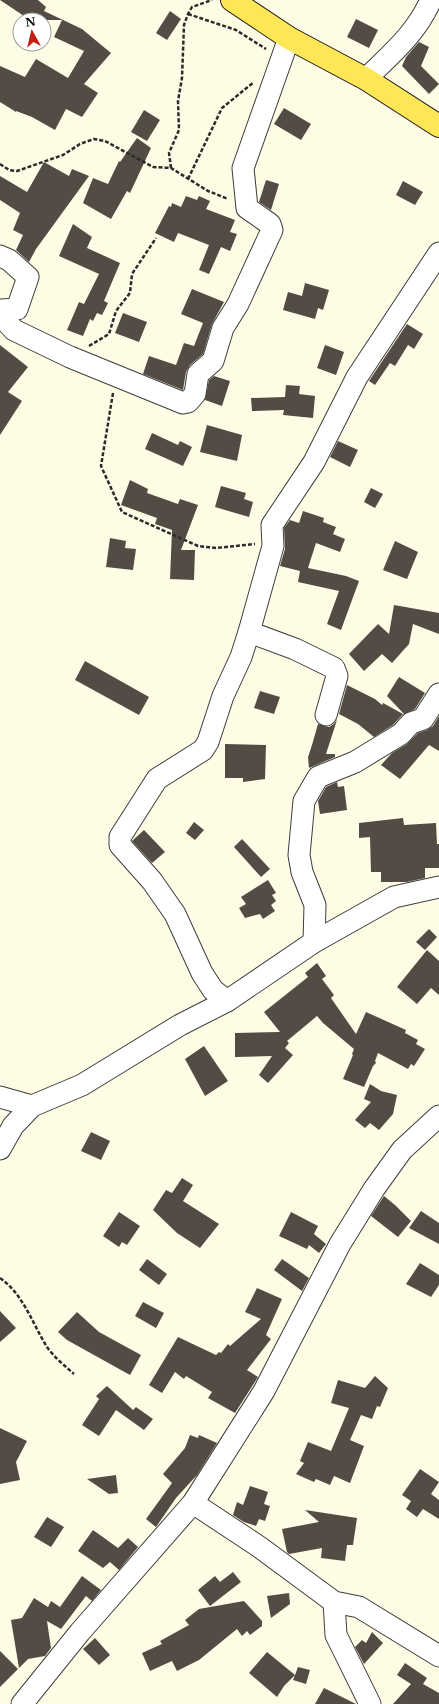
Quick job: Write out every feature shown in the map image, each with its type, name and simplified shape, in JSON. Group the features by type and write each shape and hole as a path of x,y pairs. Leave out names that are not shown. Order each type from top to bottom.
{"main road":[{"path":"232,0 289,38 366,79 439,126"}],"street":[{"path":"366,79 408,37 422,19 431,0"},
{"path":"0,315 14,330 70,357 183,402 188,402 195,394 198,374 213,361 222,328 238,304 272,230 270,224 247,208 243,168 289,38"},
{"path":"227,1001 209,985 175,914 152,881 120,845 120,837 157,780 202,750 208,742 223,696 241,657 249,632 273,546 272,525 314,462 357,378 439,252"},
{"path":"0,256 9,260 28,277 18,309 0,310"},
{"path":"249,632 295,649 334,668 337,676 326,715"},
{"path":"314,942 315,905 302,872 299,855 304,801 318,777 355,762 401,734 411,723 423,719 439,694"},
{"path":"0,1149 13,1126 32,1106 82,1085 180,1025 227,1001 314,942 394,896 439,887"},
{"path":"0,1097 32,1106"},
{"path":"22,1704 80,1632 193,1503 264,1391 340,1244 370,1195 402,1150 439,1116"},
{"path":"193,1503 258,1546 334,1602 359,1607 439,1656"},
{"path":"334,1602 336,1635 370,1704"}],"path":[{"path":"171,168 169,152 179,130 178,101 182,78 184,25 192,7 212,0"},
{"path":"188,14 236,30 261,45 279,59 281,63"},
{"path":"188,179 222,108 258,79"},
{"path":"0,164 9,170 17,171 63,155 80,144 94,139 105,141 153,167 171,168 208,191 247,208"},
{"path":"70,357 109,334 116,311 130,293 132,274 156,238"},
{"path":"116,376 101,466 122,512 198,546 216,548 259,544 273,546"},
{"path":"0,1278 11,1286 31,1314 48,1348 74,1374"}],"building":[{"path":"0,0 38,0 46,7 44,11 46,12 18,12"},
{"path":"170,11 181,19 167,40 156,33"},
{"path":"52,15 82,29 111,53 84,84 98,93 82,117 66,109 55,130 32,117 16,112 0,102 0,66 25,77 36,59 68,78 84,51 54,37 62,20 52,20"},
{"path":"356,19 378,30 369,48 347,37"},
{"path":"419,42 429,47 421,66 439,84 429,94 402,66 406,57"},
{"path":"284,108 311,124 301,140 274,124"},
{"path":"144,110 160,120 147,141 131,132"},
{"path":"137,138 151,148 130,193 127,191 111,219 83,203 93,178 108,184 119,161 120,162"},
{"path":"44,162 69,176 72,169 89,176 36,249 29,262 16,250 23,235 13,230 20,213 0,200 0,176 27,192"},
{"path":"266,180 279,184 271,210 259,202"},
{"path":"403,181 423,192 415,205 396,195"},
{"path":"186,196 197,200 199,196 210,201 206,209 235,220 230,232 237,234 230,251 221,247 209,274 199,270 209,245 178,233 174,242 155,233 169,206 171,207 172,203 181,207"},
{"path":"73,224 92,237 87,248 120,263 104,301 108,303 102,315 97,313 93,321 90,319 83,336 67,330 79,302 84,304 99,274 59,256"},
{"path":"305,283 329,290 323,310 318,308 315,319 283,310 288,292 302,296"},
{"path":"192,289 224,302 212,324 203,354 190,365 186,372 183,390 143,374 149,356 176,365 184,343 194,346 203,323 181,314"},
{"path":"123,313 147,322 139,342 115,333"},
{"path":"407,324 423,334 414,349 408,345 395,366 390,363 375,385 369,381"},
{"path":"0,345 28,367 8,392 22,401 0,435"},
{"path":"325,345 344,352 336,375 317,368"},
{"path":"214,376 230,381 222,406 205,400 209,380"},
{"path":"286,385 300,386 299,394 315,396 313,418 283,415 284,410 252,411 251,398 285,397"},
{"path":"207,425 242,435 237,461 200,452"},
{"path":"152,433 178,445 180,441 192,447 183,466 145,449"},
{"path":"338,441 358,450 350,467 330,457"},
{"path":"130,480 148,489 147,493 178,504 180,499 198,505 181,550 195,550 194,580 170,579 172,530 155,524 157,518 121,505"},
{"path":"221,486 246,493 244,499 253,502 249,517 215,507"},
{"path":"371,488 383,494 375,508 364,502"},
{"path":"303,511 324,518 323,522 336,527 333,534 345,539 340,552 316,543 308,568 346,576 359,581 341,630 327,624 339,591 298,582 300,571 280,566 285,549 284,528 290,520 299,523"},
{"path":"110,538 126,541 125,548 136,549 133,570 106,567"},
{"path":"395,541 418,552 407,579 383,570"},
{"path":"394,605 439,613 439,634 413,624 409,644 392,663 382,654 364,671 349,654 378,624 389,634"},
{"path":"85,661 149,697 139,715 75,680"},
{"path":"399,677 425,693 415,709 404,714 387,696"},
{"path":"347,685 375,699 382,705 383,703 403,714 393,725 374,737 358,724 339,714"},
{"path":"260,691 280,697 274,714 254,708"},
{"path":"439,716 439,751 429,745 400,779 381,765 392,753 407,744 418,733 433,726"},
{"path":"337,720 326,754 335,754 335,757 309,768 308,757 318,724 329,727"},
{"path":"225,744 266,745 265,779 243,782 243,778 225,778"},
{"path":"337,782 338,787 344,786 347,810 320,814 318,801 326,787"},
{"path":"403,818 404,825 436,823 437,844 439,844 439,868 425,868 425,878 407,882 381,882 381,872 371,872 370,837 359,838 359,823"},
{"path":"194,822 204,830 195,840 186,833"},
{"path":"144,830 165,852 152,863 132,841"},
{"path":"242,839 270,869 261,877 234,847"},
{"path":"268,880 276,893 272,895 276,901 271,905 275,911 263,919 260,914 245,918 239,908 246,904 241,897"},
{"path":"429,929 437,937 425,950 416,942"},
{"path":"427,950 439,961 439,995 431,988 417,1004 397,987"},
{"path":"317,963 326,976 322,979 334,995 331,998 356,1034 366,1012 406,1030 405,1033 418,1040 416,1044 425,1049 414,1066 411,1064 408,1069 378,1053 375,1061 376,1063 373,1066 364,1087 343,1079 354,1049 323,1023 317,1016 287,1041 289,1043 285,1048 293,1055 268,1083 259,1075 272,1056 235,1057 235,1033 280,1032 264,1012 308,977 305,973"},
{"path":"204,1046 228,1081 205,1096 185,1059"},
{"path":"370,1084 381,1091 397,1095 393,1114 379,1130 370,1123 365,1128 355,1120 371,1102 364,1099"},
{"path":"91,1132 110,1141 101,1160 81,1151"},
{"path":"182,1178 193,1185 183,1201 219,1224 200,1248 177,1233 153,1210 166,1190 172,1193"},
{"path":"384,1196 411,1221 398,1237 371,1216"},
{"path":"421,1211 439,1223 439,1244 409,1228"},
{"path":"119,1212 140,1226 127,1245 122,1242 119,1247 103,1236"},
{"path":"291,1212 318,1226 314,1234 326,1244 319,1253 309,1245 307,1249 279,1236"},
{"path":"147,1259 167,1274 159,1285 139,1270"},
{"path":"282,1259 309,1278 302,1291 274,1270"},
{"path":"420,1263 439,1275 439,1285 431,1297 406,1284"},
{"path":"257,1288 282,1299 266,1335 271,1339 247,1370 258,1377 235,1413 208,1398 212,1392 186,1376 184,1379 175,1372 162,1393 149,1385 178,1337 216,1355 219,1352 221,1353 228,1344 230,1346 261,1319 245,1312"},
{"path":"143,1302 164,1313 156,1328 135,1316"},
{"path":"0,1311 16,1328 0,1342"},
{"path":"77,1312 99,1332 141,1355 130,1375 67,1340 58,1332"},
{"path":"375,1376 388,1388 380,1407 377,1406 372,1419 361,1415 350,1440 364,1446 350,1483 334,1476 330,1485 316,1479 314,1482 296,1474 304,1463 300,1461 308,1442 331,1451 349,1408 331,1403 338,1380 365,1388"},
{"path":"107,1386 133,1410 136,1407 153,1419 144,1430 116,1410 99,1436 82,1425 99,1399 96,1396"},
{"path":"0,1428 27,1441 16,1462 20,1480 0,1484"},
{"path":"190,1435 198,1438 199,1435 217,1443 197,1475 176,1498 156,1527 146,1519 172,1483 163,1474 185,1448"},
{"path":"420,1469 439,1482 431,1494 439,1500 439,1519 423,1509 417,1517 406,1509 411,1501 402,1495"},
{"path":"116,1475 118,1493 109,1494 87,1479"},
{"path":"250,1486 268,1492 264,1504 270,1506 265,1521 259,1519 256,1526 244,1522 233,1515 237,1502 243,1505"},
{"path":"305,1510 357,1518 353,1545 347,1545 345,1561 321,1558 322,1548 289,1554 287,1552 282,1529 319,1522"},
{"path":"47,1517 64,1527 51,1547 34,1537"},
{"path":"93,1530 118,1548 128,1538 138,1547 119,1570 110,1562 103,1568 78,1551"},
{"path":"233,1572 241,1582 210,1606 198,1590 215,1576 220,1582"},
{"path":"82,1576 101,1590 92,1601 86,1596 61,1629 47,1621 51,1648 45,1656 28,1659 19,1668 11,1620 22,1618 34,1598 48,1607 51,1601 60,1607"},
{"path":"289,1593 290,1604 271,1618 267,1596"},
{"path":"244,1601 262,1621 262,1626 250,1635 247,1631 242,1636 237,1629 199,1660 177,1671 172,1661 150,1671 142,1653 162,1644 160,1641 189,1625 185,1620 199,1609"},
{"path":"372,1632 383,1643 364,1664 355,1647 362,1640 366,1643"},
{"path":"95,1638 110,1655 99,1665 83,1649"},
{"path":"0,1651 18,1669 0,1687"},
{"path":"267,1652 295,1675 284,1686 277,1697 249,1673"},
{"path":"405,1663 427,1678 423,1684 439,1693 439,1704 393,1704 411,1684 397,1675"},
{"path":"298,1667 310,1670 306,1684 293,1680"},
{"path":"324,1688 356,1704 315,1704"}]}
